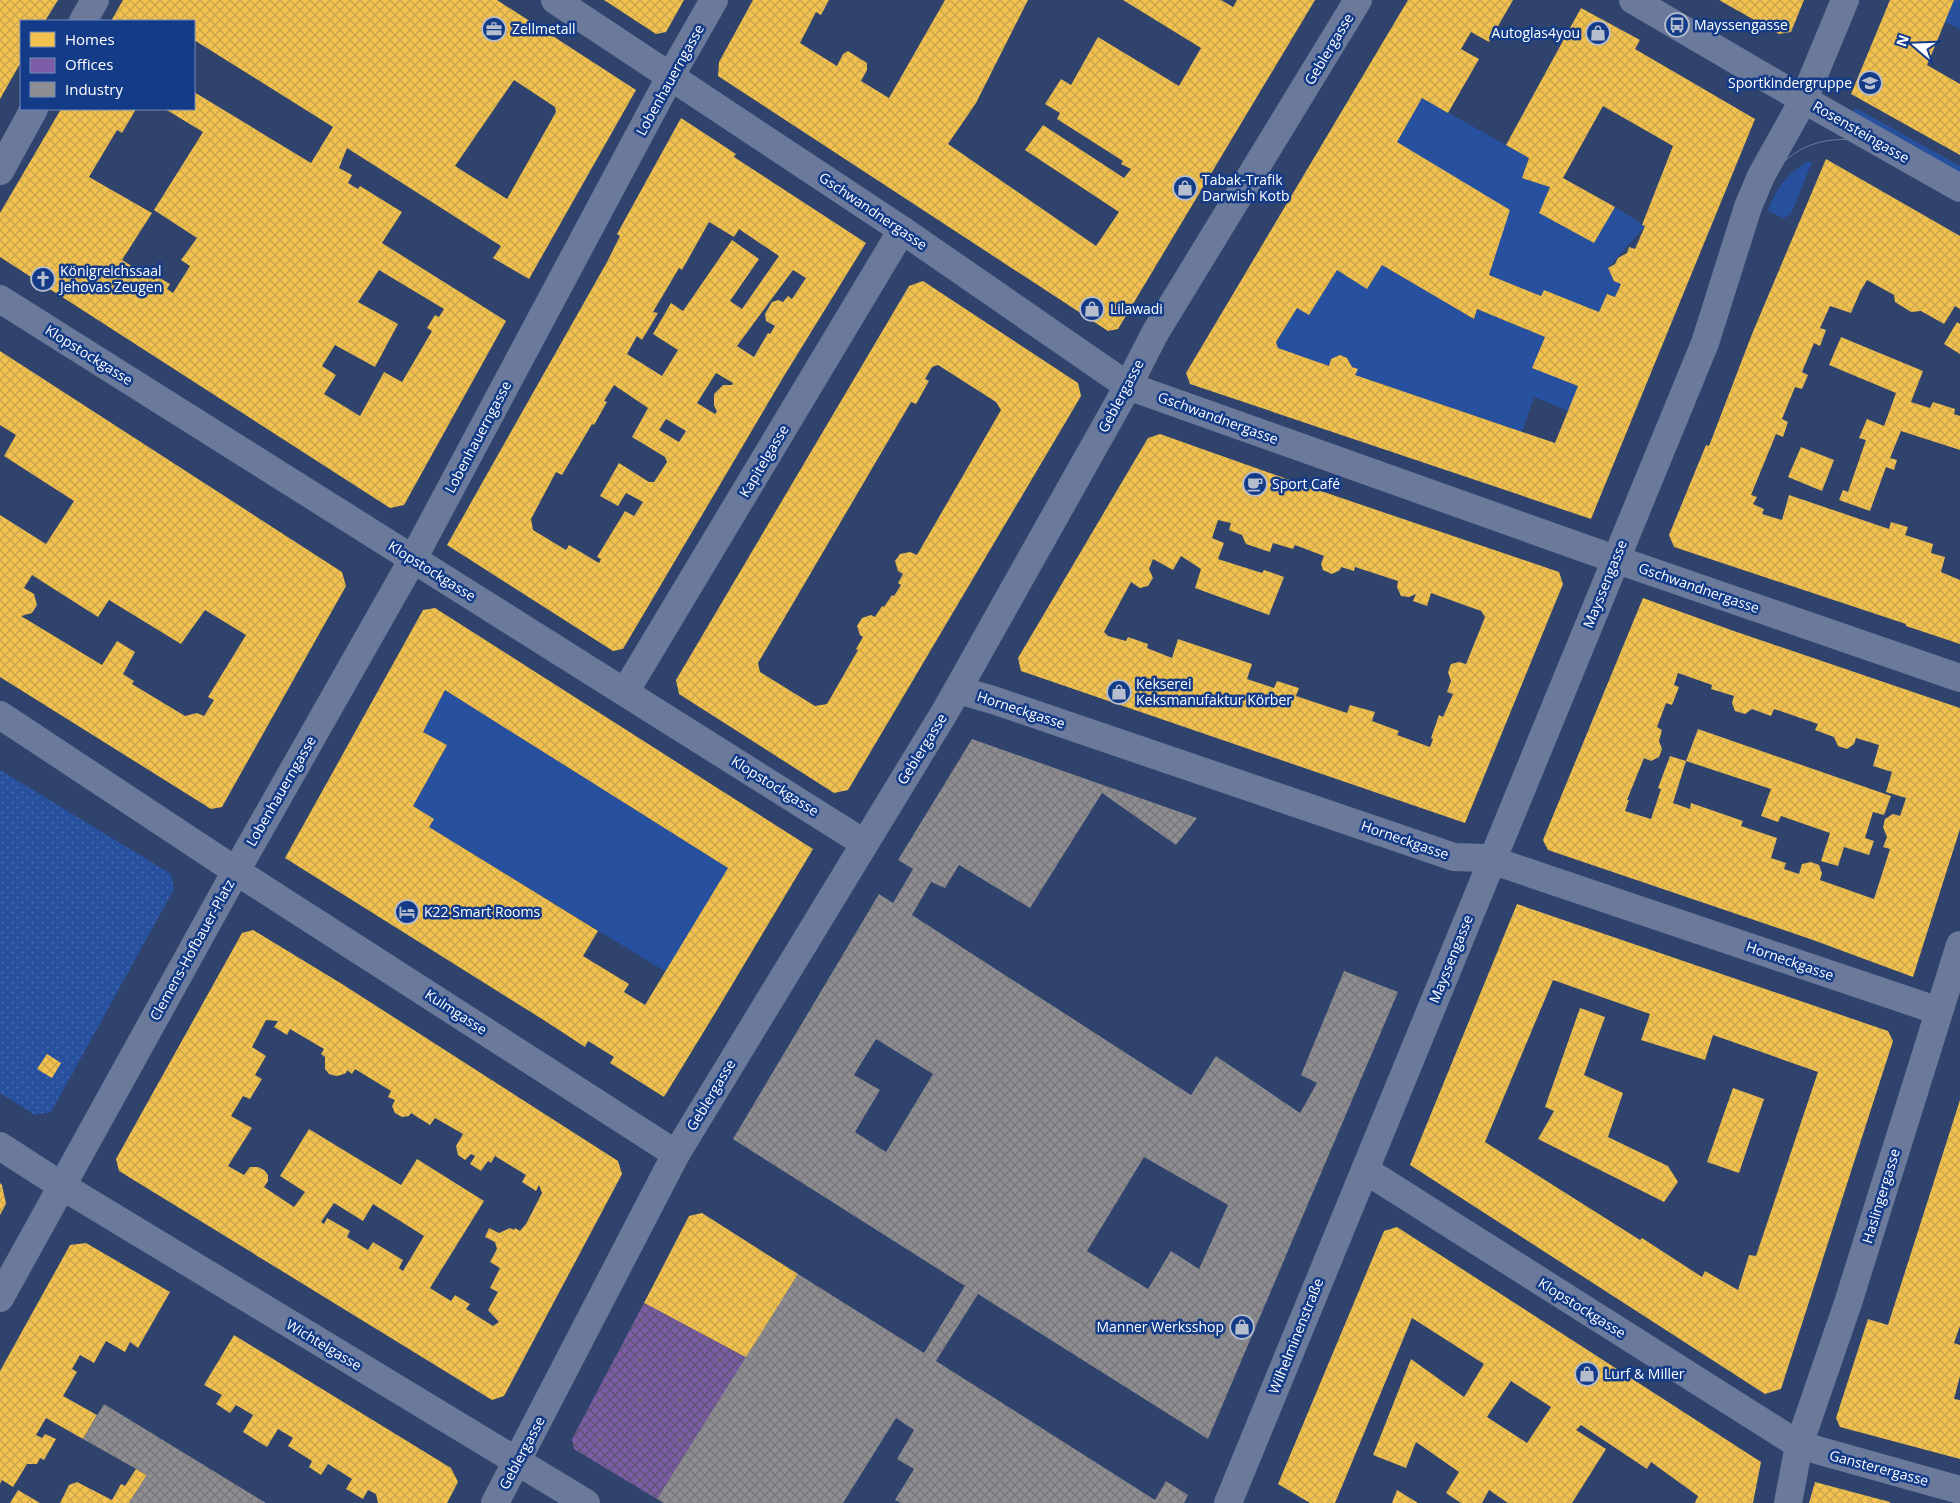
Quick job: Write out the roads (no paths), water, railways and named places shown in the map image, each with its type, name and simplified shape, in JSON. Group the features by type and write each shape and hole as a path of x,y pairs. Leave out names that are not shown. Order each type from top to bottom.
{"street":[{"path":"84,20 94,0"},
{"name":"Gschwandnergasse","path":"555,0 902,230 1128,386 1616,560 1960,678"},
{"name":"Lobenhauerngasse","path":"236,871 413,559 670,77 714,0"},
{"name":"Geblergasse","path":"495,1503 676,1154 958,690 1128,386 1155,333 1358,0"},
{"name":"Rosensteingasse","path":"1633,0 1960,188"},
{"name":"Mayssengasse","path":"1365,1170 1705,343 1748,206 1758,183 1804,99 1845,0"},
{"path":"0,171 33,110"},
{"name":"Kapitelgasse","path":"625,692 902,230"},
{"name":"Klopstockgasse","path":"0,299 864,842"},
{"name":"Horneckgasse","path":"958,690 1002,703 1454,856 1484,858 1939,1011"},
{"name":"Clemens-Hofbauer-Platz","path":"0,715 236,871 62,1186"},
{"name":"Kulmgasse","path":"236,871 676,1154"},
{"name":"Haslingergasse","path":"1788,1503 1799,1446 1848,1303 1960,945"},
{"path":"0,1146 62,1186 0,1298"},
{"name":"Klopstockgasse","path":"1365,1170 1799,1446"},
{"name":"Wilhelminenstraße","path":"1231,1502 1365,1170"},
{"name":"Wichtelgasse","path":"62,1186 586,1503"},
{"name":"Gansterergasse","path":"1799,1446 1960,1490"}],"tram line":[{"path":"1633,0 1875,140"},
{"path":"1218,1503 1700,334 1738,208 1758,161 1795,88 1832,0"},
{"path":"1236,1503 1289,1369 1383,1147 1695,393 1724,318 1753,218 1764,189 1770,178 1783,163 1797,152 1813,144 1829,140 1846,140 1882,146 1899,153"},
{"path":"1893,150 1960,188"}],"place":[{"name":"Mayssengasse","path":"1677,25"},
{"name":"Zellmetall","path":"494,29"},
{"name":"Autoglas4you","path":"1598,33"},
{"name":"Sportkindergruppe","path":"1870,83"},
{"name":"Tabak-Trafik Darwish Kotb","path":"1185,188"},
{"name":"Königreichssaal Jehovas Zeugen","path":"43,279"},
{"name":"Lilawadi","path":"1092,309"},
{"name":"Sport Café","path":"1255,484"},
{"name":"Kekserei Keksmanufaktur Körber","path":"1119,692"},
{"name":"K22 Smart Rooms","path":"407,912"},
{"name":"Manner Werksshop","path":"1242,1327"},
{"name":"Lurf & Miller","path":"1587,1374"}]}
